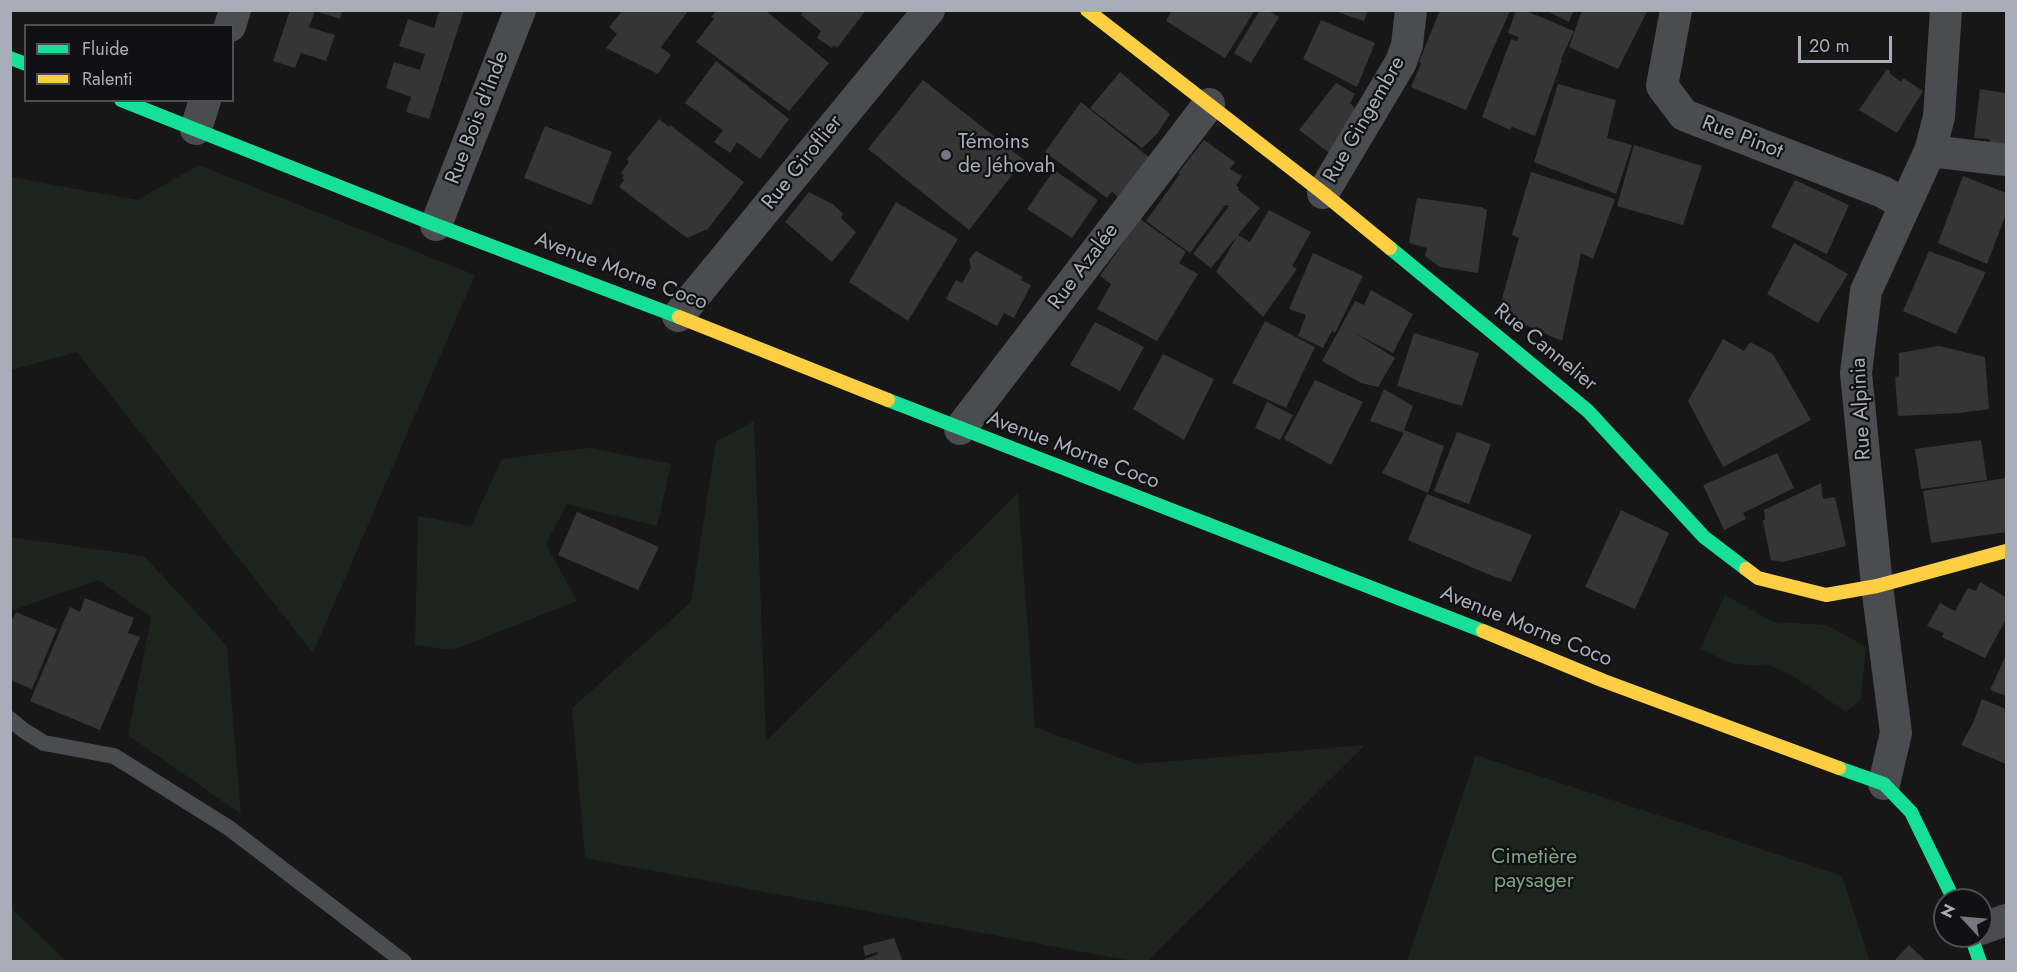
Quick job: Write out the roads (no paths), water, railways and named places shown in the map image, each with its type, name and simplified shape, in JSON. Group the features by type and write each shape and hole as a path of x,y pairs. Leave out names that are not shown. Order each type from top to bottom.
{"street":[{"name":"Rue Bois d'Inde","path":"436,225 520,10"},
{"name":"Rue Giroflier","path":"678,316 929,10"},
{"name":"Rue Cannelier","path":"1087,10 1323,193 1588,411 1704,537 1758,578 1826,595 1877,586 2007,551"},
{"name":"Rue Gingembre","path":"1323,193 1401,62 1407,45 1411,10"},
{"name":"Rue Pinot","path":"1676,10 1662,86 1684,115 1883,192 1904,204"},
{"name":"Rue Alpinia","path":"1884,784 1896,733 1877,586 1856,373 1866,291 1930,151 1939,117 1946,10"},
{"name":"Avenue Morne Coco","path":"132,102 200,115 436,225 678,316 960,429 1494,635 1604,681 1791,752 1884,784 1911,812 1948,888"},
{"name":"Rue Azalée","path":"960,429 1209,104"},
{"path":"1930,151 2007,160"}],"lane":[{"path":"10,719 22,730 44,742 114,756 229,828 404,962"}],"place":[{"name":"Témoins de Jéhovah","path":"946,155"}],"park label":[{"name":"Cimetière paysager","path":"1534,870"}]}
